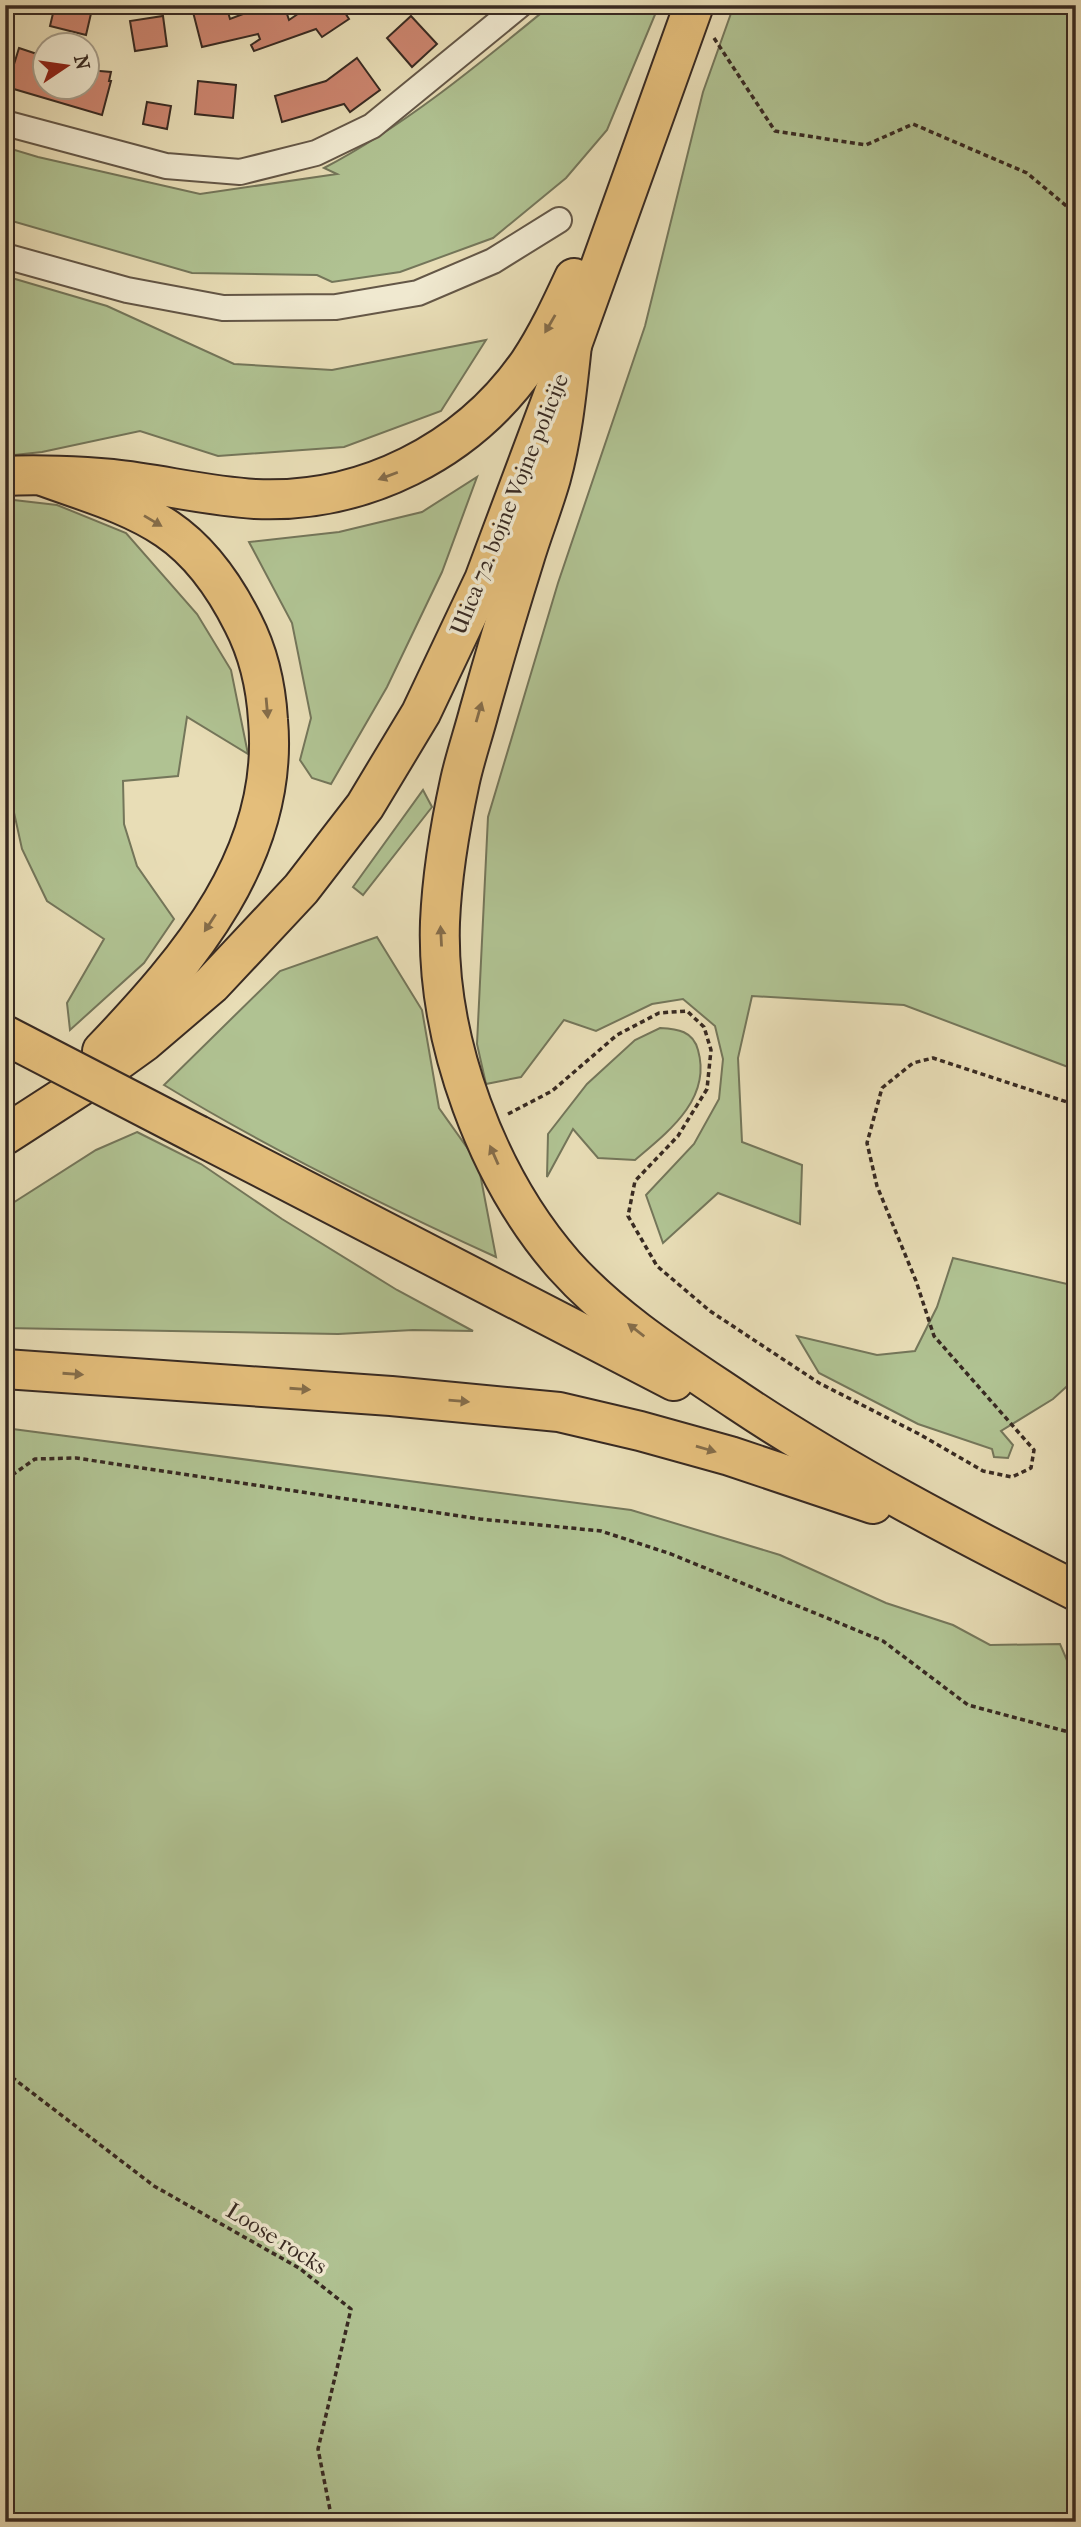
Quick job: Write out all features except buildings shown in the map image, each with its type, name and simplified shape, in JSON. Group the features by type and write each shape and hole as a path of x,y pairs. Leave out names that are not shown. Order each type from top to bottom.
{"main road":[{"name":"Ulica 72. bojne Vojne policije","path":"5,1135 144,1042 212,984 301,889 365,806 421,713 484,580 631,179 703,20"},
{"path":"5,476 111,479 203,493 304,498 352,489 406,469 454,441 494,404 528,363 592,242 631,179"},
{"path":"572,345 565,413 552,475 523,564 461,778 447,852 440,924 444,992 456,1052 482,1129 503,1175 534,1228 566,1267 612,1312 660,1349 793,1437 949,1526 1076,1591"},
{"path":"45,477 134,510 168,530 199,557 229,595 253,642 266,687 270,742 266,790 251,845 223,903 200,937 129,1023 49,1107"},
{"path":"5,1035 688,1388 793,1437"},
{"path":"5,1369 405,1397 559,1412 640,1430 730,1456 890,1510 949,1526"}],"street":[{"path":"5,123 166,166 240,172 316,153 372,126 520,5"},
{"path":"5,257 127,290 223,308 336,307 418,293 493,261 559,220"}],"path":[{"path":"703,20 775,131 866,145 914,124 1027,173 1076,214"},
{"path":"482,1129 552,1091 617,1035 659,1013 687,1011 704,1027 711,1050 707,1089 678,1136 635,1181 628,1216 657,1266 710,1311 819,1383 919,1434 983,1471 1012,1477 1031,1468 1034,1450 934,1336 916,1281 877,1186 867,1143 883,1088 913,1063 933,1058 1076,1105"},
{"path":"5,1480 35,1460 76,1458 480,1519 601,1531 671,1554 883,1642 968,1705 1076,1734"},
{"name":"Loose rocks","path":"5,2072 154,2186 299,2268 351,2309 318,2449 332,2520 335,2522"}],"green space":[{"path":"551,5 659,5 607,130 566,178 493,238 400,272 332,282 317,275 192,273 5,219 5,147 200,194 337,174 324,168 413,113"},
{"path":"734,5 1076,5 1076,1070 904,1005 752,996 738,1058 742,1142 802,1165 800,1224 718,1193 663,1243 646,1195 694,1144 719,1099 723,1059 715,1026 683,999 652,1004 596,1031 564,1020 521,1077 486,1084 477,1044 488,817 558,583 645,326 703,92"},
{"path":"5,276 107,306 234,364 332,370 486,340 441,411 344,447 218,456 140,431 42,452 5,456"},
{"path":"477,477 442,572 387,687 331,784 312,778 300,760 311,718 292,623 249,542 339,532 422,512"},
{"path":"5,499 57,505 126,533 197,614 231,670 248,754 187,717 178,776 123,781 124,824 137,866 174,919 144,963 70,1030 67,1003 104,939 47,901 22,849 13,808 5,805"},
{"path":"423,790 432,807 363,895 353,887"},
{"path":"377,937 422,1010 439,1108 478,1163 496,1257 327,1176 164,1085 280,971"},
{"path":"660,1028 684,1032 696,1044 698,1050 701,1068 699,1084 684,1113 661,1138 635,1160 598,1158 573,1129 547,1177 548,1134 587,1084 635,1040"},
{"path":"137,1132 201,1164 282,1219 397,1290 473,1331 413,1330 338,1334 5,1328 5,1208 96,1150"},
{"path":"953,1258 1076,1286 1076,1378 1053,1399 1001,1431 1013,1445 1008,1458 994,1457 992,1449 918,1424 819,1373 797,1336 877,1355 915,1351 937,1307"},
{"path":"5,1428 631,1510 780,1555 886,1603 953,1625 990,1645 1060,1644 1072,1672 1076,1674 1076,2522 5,2522"}]}
